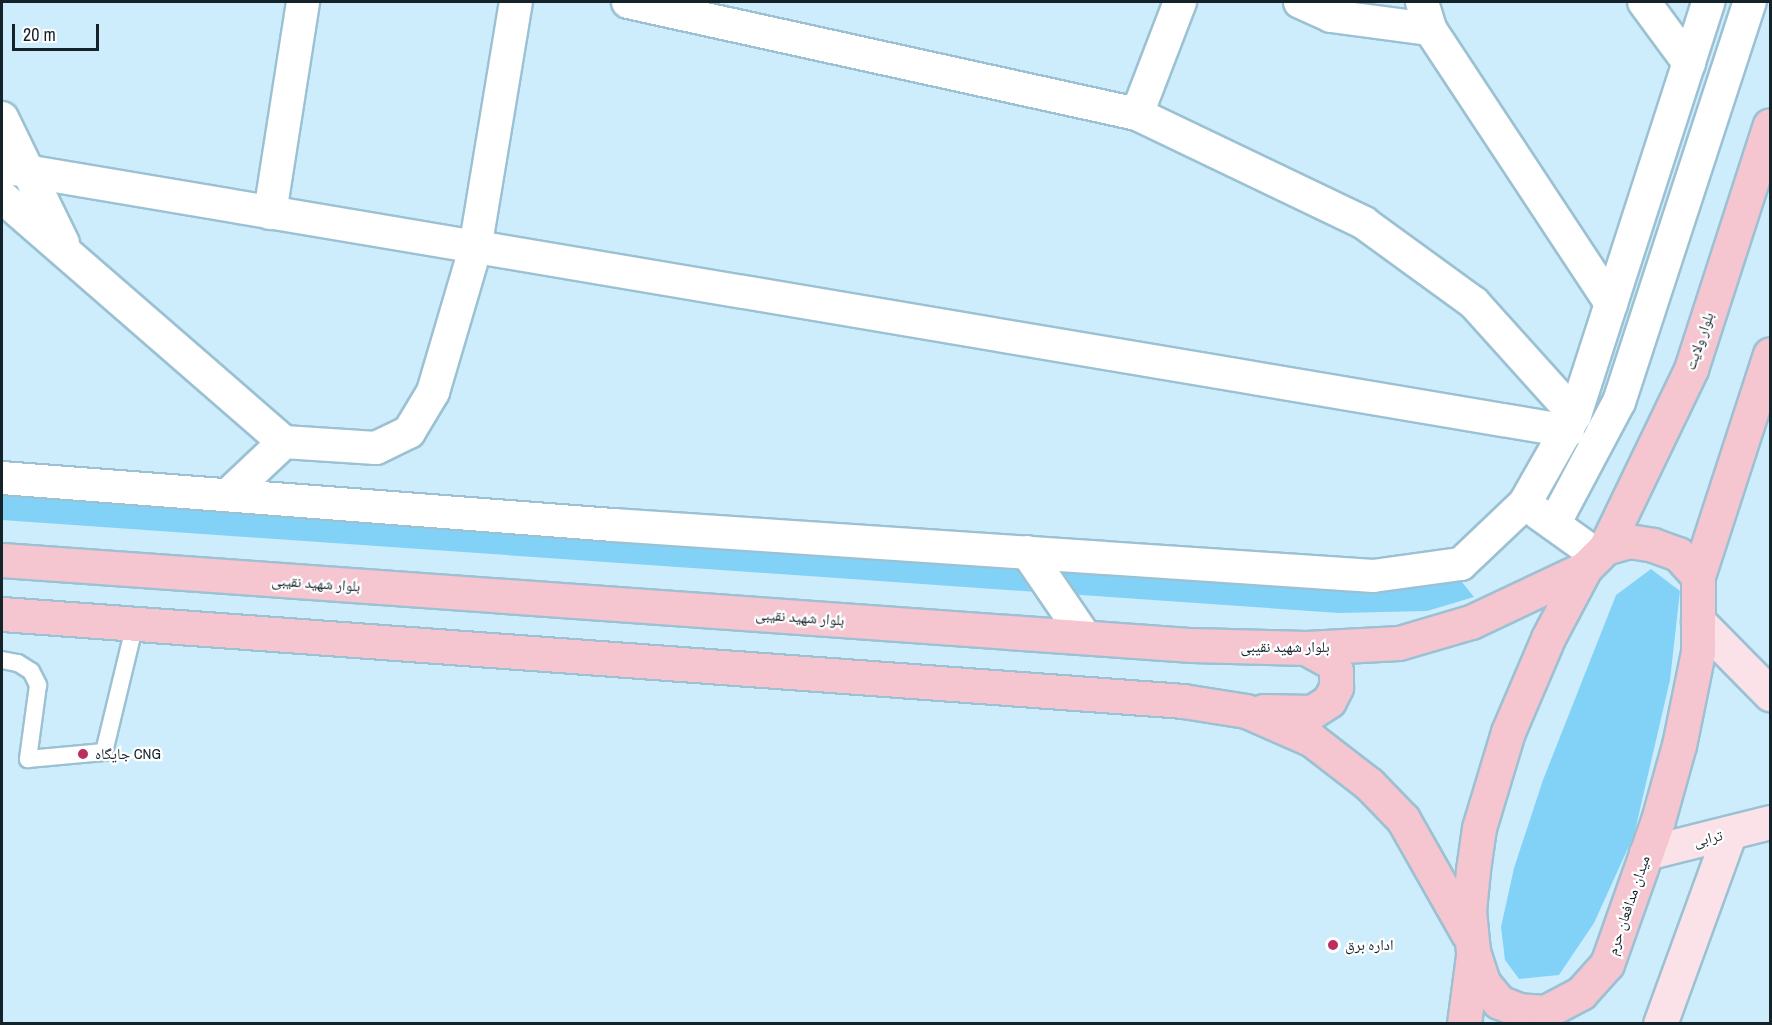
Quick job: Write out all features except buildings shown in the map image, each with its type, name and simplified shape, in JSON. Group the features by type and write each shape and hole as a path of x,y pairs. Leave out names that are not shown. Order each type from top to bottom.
{"main road":[{"name":"بلوار ولایت","path":"1596,557 1691,369 1770,125"},
{"path":"1596,557 1629,542 1653,545 1678,554 1698,576 1770,354"},
{"name":"بلوار شهید نقیبی","path":"2,560 1085,637 1306,648 1400,643 1471,622 1596,557"},
{"name":"میدان مدافعان حرم","path":"1596,557 1526,685 1492,780 1473,870 1469,910 1473,947 1483,982 1499,1002 1519,1010 1564,1014 1607,964 1646,854 1679,745 1698,652 1698,576"},
{"path":"2,614 1183,701 1246,711 1312,712 1329,701 1336,687 1336,671 1333,663 1306,648"},
{"path":"1698,621 1769,687"},
{"path":"1246,711 1312,740 1369,784 1403,819 1473,947 1464,1023"},
{"name":"ترابی","path":"1646,854 1770,822"},
{"path":"1660,1023 1730,832"}],"street":[{"path":"270,213 303,2"},
{"path":"2,197 284,442 376,448 409,432 433,392 475,249 516,2"},
{"path":"628,2 1137,114 1364,223 1474,303 1571,423"},
{"path":"1137,114 1180,2"},
{"path":"1300,2 1331,16 1426,15 1611,304"},
{"path":"1644,2 1689,63"},
{"path":"2,478 1372,576 1461,564 1525,503 1571,423 1708,2"},
{"path":"1554,524 1619,402 1750,2"},
{"path":"2,118 16,169 68,252"},
{"path":"16,169 475,249 1571,423"},
{"path":"228,495 284,442"},
{"path":"1525,503 1596,557"},
{"path":"1027,552 1085,637"}],"lane":[{"path":"2,660 18,663 31,671 39,685 28,759 104,752 135,624"}],"shaded area":[{"path":"2,484 1462,582 1474,597 1427,611 1339,613 2,520"},
{"path":"1651,569 1680,591 1670,680 1634,835 1594,923 1559,975 1519,979 1505,960 1501,927 1514,868 1543,780 1616,595"}],"place":[{"name":"جایگاه CNG","path":"83,754"},
{"name":"اداره برق","path":"1333,945"}]}
